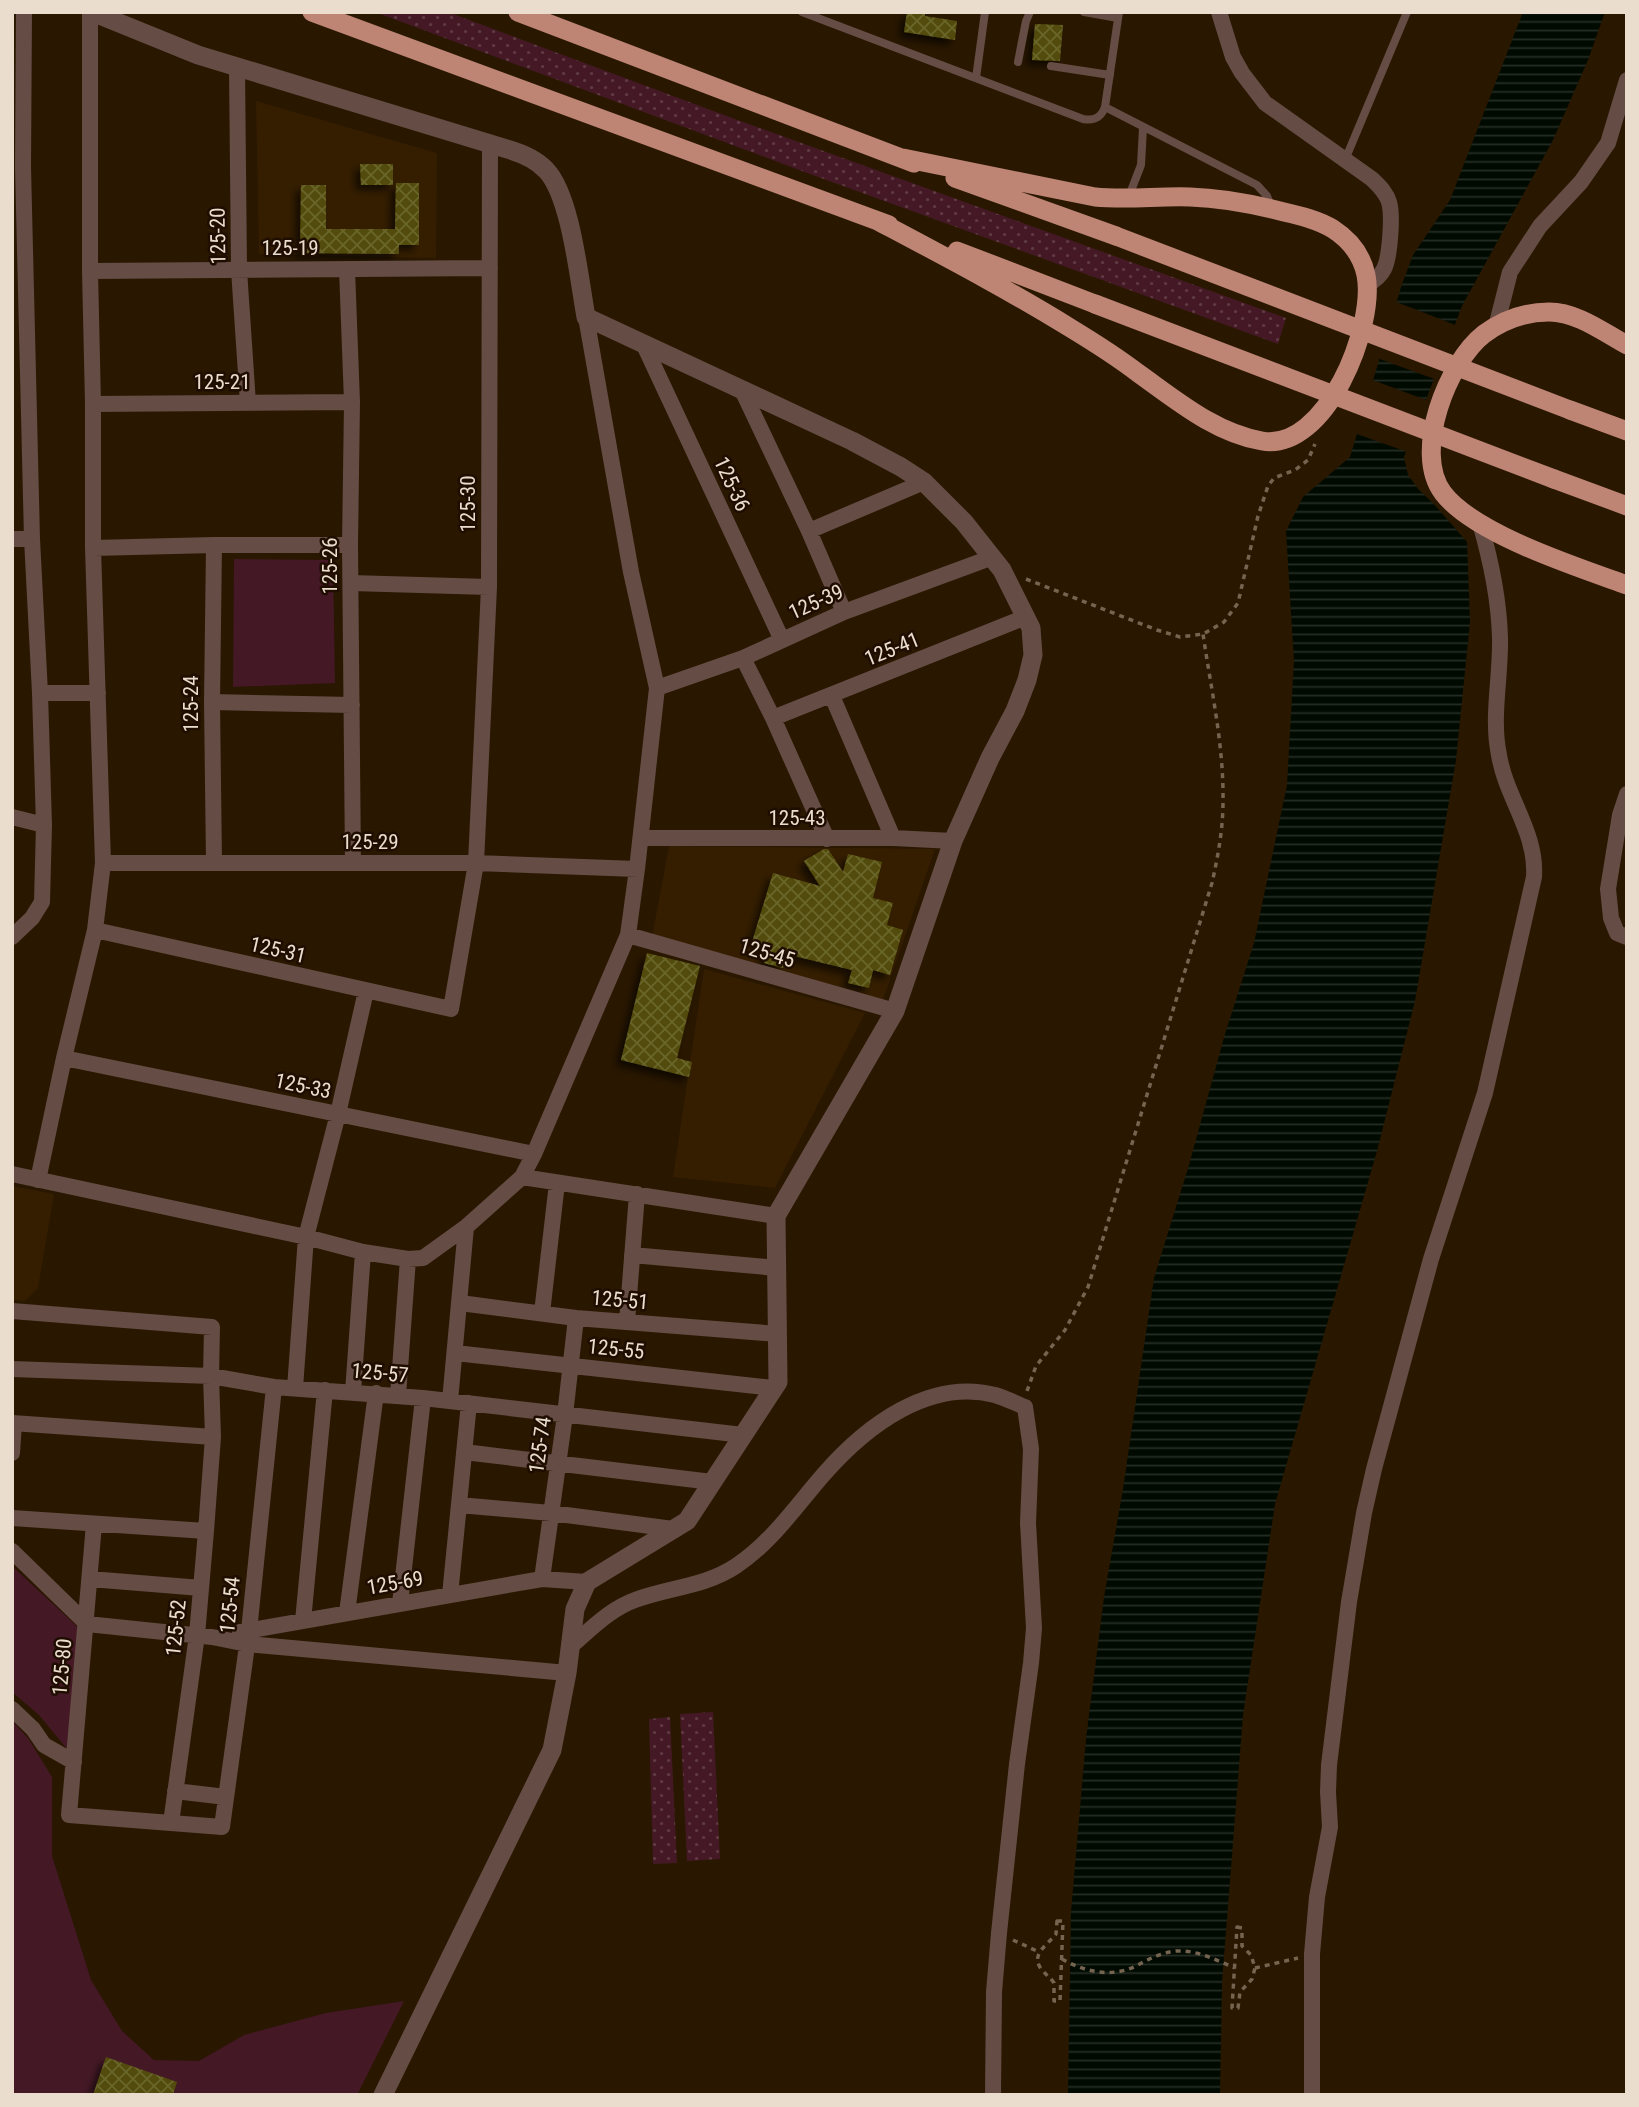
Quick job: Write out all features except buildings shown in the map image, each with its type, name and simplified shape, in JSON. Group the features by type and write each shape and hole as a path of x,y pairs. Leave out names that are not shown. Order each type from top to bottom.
{"highway":[{"path":"312,12 878,220 1627,506"},
{"path":"518,12 1627,431"},
{"path":"878,220 1028,302 1126,364 1185,407 1229,431 1261,441 1276,442 1299,434 1317,419 1336,390 1355,349 1365,320 1367,285 1361,261 1349,242 1340,234 1311,219 1245,202 1175,197 1095,197 903,158"},
{"path":"1627,345 1583,321 1552,312 1526,314 1496,327 1477,341 1457,369 1436,417 1431,452 1434,476 1442,492 1480,523 1526,547 1627,585"}],"street":[{"path":"12,937 32,918 41,902 44,825 32,539 29,387 18,167 24,12"},
{"path":"12,1174 38,1180 306,1237 363,1252 408,1259 423,1258 466,1227 522,1177 628,935 657,688 631,572 565,206 553,179 540,164 519,153 237,68 91,12 93,548 103,863 95,930 38,1180"},
{"path":"1219,12 1233,57 1265,103 1381,188 1388,200 1388,255 1385,266 1375,280 1367,285"},
{"name":"125-20","path":"237,68 239,270 248,403"},
{"path":"1496,327 1510,271 1540,226 1581,182 1608,143 1627,80"},
{"name":"125-30","path":"451,1009 476,863 489,587 490,144"},
{"name":"125-19","path":"90,271 490,268"},
{"name":"125-26","path":"347,269 352,402 350,545 353,863"},
{"path":"383,2095 552,1750 568,1673 576,1609 587,1582 687,1521 778,1382 776,1216 895,1011 953,841 990,758 1015,711 1033,655 1033,641 1027,617 997,564 964,522 924,482 852,441 586,317"},
{"name":"125-36","path":"645,345 782,640"},
{"path":"12,387 29,387"},
{"path":"743,392 844,612"},
{"name":"125-21","path":"93,404 352,402"},
{"path":"809,531 924,482"},
{"path":"1312,2095 1312,1954 1317,1897 1330,1827 1328,1779 1349,1602 1364,1513 1419,1303 1490,1072 1534,877 1533,849 1499,758 1495,730 1500,670 1498,607 1494,575 1480,523"},
{"path":"12,539 32,539"},
{"path":"93,548 214,544 350,545"},
{"name":"125-24","path":"214,544 214,863"},
{"name":"125-39","path":"657,688 743,658 844,612 997,564"},
{"path":"351,583 489,587"},
{"name":"125-41","path":"773,718 1027,617"},
{"path":"743,658 827,839"},
{"path":"40,693 98,693"},
{"path":"832,696 893,838"},
{"path":"212,702 352,705"},
{"path":"1627,794 1620,815 1608,889 1611,918 1617,933 1627,937"},
{"path":"12,817 44,825"},
{"name":"125-43","path":"641,838 893,838 953,841"},
{"name":"125-29","path":"103,863 476,863 637,869"},
{"name":"125-31","path":"95,930 451,1009"},
{"name":"125-45","path":"628,935 895,1011"},
{"path":"295,1388 306,1237 366,992"},
{"name":"125-33","path":"64,1058 534,1154"},
{"path":"522,1177 776,1216"},
{"path":"542,1313 557,1182"},
{"path":"627,1322 637,1195"},
{"path":"450,1401 466,1227"},
{"path":"353,1392 363,1252"},
{"path":"632,1255 777,1268"},
{"path":"398,1396 408,1259"},
{"name":"125-51","path":"460,1303 576,1318 778,1335"},
{"name":"125-52","path":"12,1311 212,1327 213,1437 201,1588 205,1636 171,1823"},
{"name":"125-74","path":"542,1578 576,1318"},
{"name":"125-55","path":"454,1353 774,1388"},
{"name":"125-57","path":"12,1369 211,1376 274,1387 376,1393 743,1435"},
{"name":"125-54","path":"171,1823 222,1827 248,1637 274,1387"},
{"path":"303,1621 325,1390"},
{"path":"571,1646 600,1621 632,1601 691,1587 712,1579 752,1555 847,1450 897,1413 925,1399 961,1392 997,1395 1025,1407 1031,1449 1028,1523 1034,1628 999,1933 994,1992 993,2095"},
{"path":"348,1613 376,1393"},
{"path":"400,1604 423,1398"},
{"path":"450,1595 469,1403"},
{"path":"12,1453 13,1423 213,1437"},
{"path":"464,1452 712,1482"},
{"path":"459,1506 551,1513 673,1530"},
{"path":"12,1518 206,1531"},
{"name":"125-80","path":"94,1524 69,1815 171,1823"},
{"path":"12,1551 87,1624"},
{"name":"125-69","path":"87,1624 205,1636 248,1637 303,1621 542,1578 587,1582"},
{"path":"90,1579 201,1588"},
{"path":"248,1637 568,1673"},
{"path":"12,1709 33,1729 44,1745 74,1762"},
{"path":"175,1791 226,1797"}],"lane":[{"path":"802,12 1087,120 1098,117 1105,107 1119,15 1084,12"},
{"path":"976,78 985,12"},
{"path":"1018,62 1030,12"},
{"path":"1345,160 1407,12"},
{"path":"1051,66 1110,75"},
{"path":"1105,107 1256,186 1267,196 1272,209"},
{"path":"1127,199 1141,165 1143,128"}],"path":[{"path":"997,564 1157,630 1180,637 1203,634 1224,622 1238,603 1258,516 1268,486 1274,478 1295,470 1308,460 1315,448 1317,419"},
{"path":"1025,1407 1028,1386 1036,1366 1065,1330 1088,1287 1213,883 1220,843 1222,761 1203,634"},
{"path":"1057,1921 1063,1921 1060,2001 1054,2001 1054,1983 1040,1968 1039,1952 1056,1934 1057,1921"},
{"path":"1237,1927 1242,1928 1242,1946 1251,1955 1255,1968 1252,1979 1240,1992 1238,2008 1232,2008 1237,1927"},
{"path":"999,1933 1039,1952"},
{"path":"1062,1959 1086,1970 1108,1973 1125,1971 1164,1953 1187,1951 1235,1968"},
{"path":"1255,1968 1312,1954"}],"shaded area":[{"path":"375,12 448,12 1286,318 1278,344 810,174"},
{"path":"1523,12 1605,12 1588,60 1553,140 1462,306 1404,457 1408,475 1419,490 1467,542 1470,622 1456,760 1415,1001 1377,1151 1275,1504 1243,1715 1222,1982 1220,2095 1068,2095 1071,1912 1086,1739 1104,1597 1154,1278 1254,943 1287,785 1294,661 1286,531 1303,497 1350,457 1413,255 1450,200"},
{"path":"256,101 437,153 436,258 259,254"},
{"path":"234,559 333,560 335,683 233,687"},
{"path":"669,846 935,849 883,1000 652,937"},
{"path":"704,969 865,1013 775,1188 673,1177"},
{"path":"12,1186 54,1194 38,1288 25,1301 12,1300"},
{"path":"12,1566 80,1629 67,1749 39,1715 12,1692"},
{"path":"713,1712 720,1859 687,1861 680,1714"},
{"path":"670,1717 677,1863 653,1864 649,1719"},
{"path":"12,1721 28,1738 52,1777 52,1856 91,1980 122,2031 154,2060 199,2061 244,2035 326,2013 404,2001 357,2095 12,2095"}],"pier":[{"path":"1394,301 1458,326 1437,380 1377,358"},
{"path":"1370,379 1429,401 1410,453 1354,433"}]}
